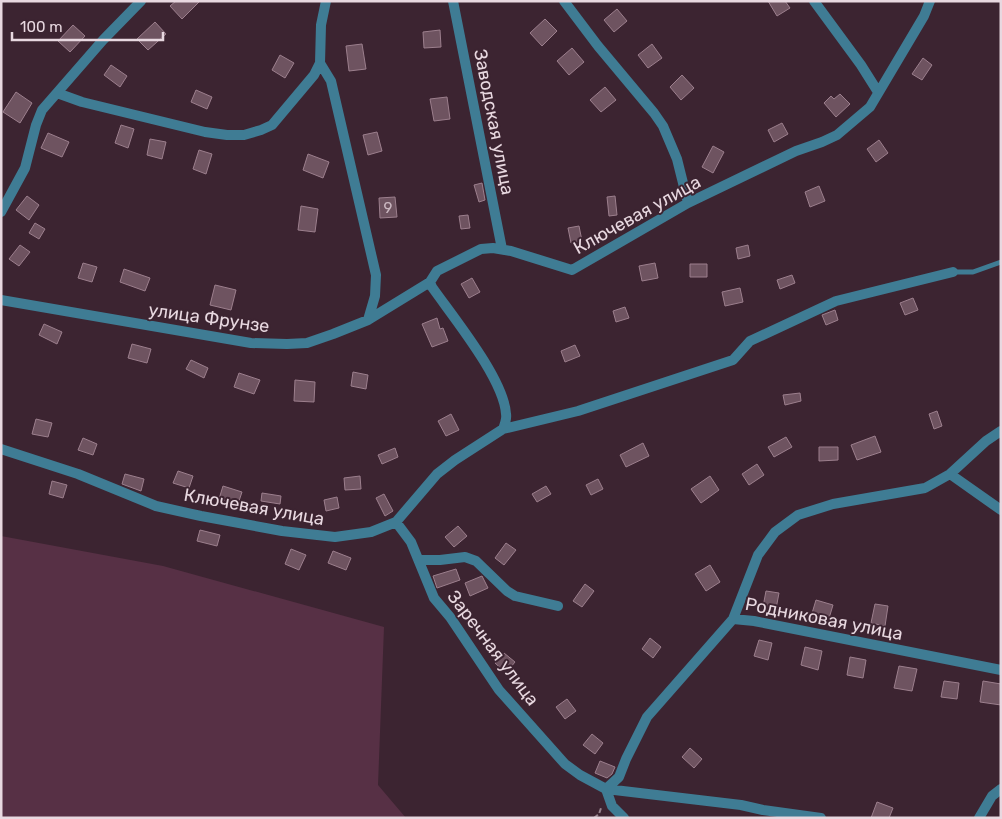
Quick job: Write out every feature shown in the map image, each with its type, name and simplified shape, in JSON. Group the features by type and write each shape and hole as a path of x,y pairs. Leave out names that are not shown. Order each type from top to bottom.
{"street":[{"path":"1,212 25,168 42,110 103,40 141,1"},
{"path":"57,93 82,102 205,132 244,135 261,130 272,125 314,75 320,63 322,25 326,1"},
{"name":"Заводская улица","path":"454,1 502,249"},
{"path":"564,1 663,126 677,158 688,204"},
{"path":"814,1 861,65 878,92"},
{"name":"Ключевая улица","path":"430,282 437,272 481,249 502,249 572,270 688,204 796,151 837,136 870,107 924,16 930,1"},
{"path":"320,63 331,81 376,275 375,296 368,320"},
{"name":"Ключевая улица","path":"1,449 78,474 156,506 282,531 335,537 371,532 396,522 437,474 503,429 578,411 733,360 750,341 836,301 953,272"},
{"path":"430,282 489,370 500,390 506,414 503,429"},
{"name":"улица Фрунзе","path":"1,300 251,344 287,344 307,343 368,320 430,282"},
{"path":"733,619 758,555 775,532 798,515 833,504 925,488 950,474 986,441 1001,431"},
{"path":"950,474 1001,510"},
{"name":"Заречная улица","path":"396,522 411,542 434,598 450,617 499,690 565,764 580,776 606,789 741,805 821,818"},
{"path":"420,560 466,558 476,561 507,591 515,596 558,606"},
{"name":"Родниковая улица","path":"606,789 619,777 629,752 647,717 733,619 754,621 1001,670"},
{"path":"978,818 992,796 1001,788"},
{"path":"606,789 612,806 624,818"}],"lane":[{"path":"953,272 973,272 1001,262"}],"shaded area":[{"path":"1,536 163,566 384,627 378,785 406,818 1,818"}],"building":[{"path":"176,1 200,1 182,19 170,6"},
{"path":"768,1 785,1 790,8 777,16"},
{"path":"617,9 627,21 614,32 604,20"},
{"path":"545,19 557,31 542,46 530,33"},
{"path":"155,22 166,34 148,50 137,39"},
{"path":"73,25 85,36 70,52 58,41"},
{"path":"440,30 441,47 424,48 423,32"},
{"path":"362,44 366,69 349,71 346,46"},
{"path":"652,44 662,58 648,68 638,55"},
{"path":"572,48 584,62 569,75 557,61"},
{"path":"280,55 294,63 285,78 272,70"},
{"path":"923,58 932,65 922,80 912,74"},
{"path":"111,65 127,76 120,87 104,75"},
{"path":"682,75 694,88 681,100 670,87"},
{"path":"605,87 616,100 601,112 590,100"},
{"path":"196,90 212,97 207,109 191,102"},
{"path":"16,92 32,103 20,123 3,112"},
{"path":"840,94 850,104 836,117 824,103 831,96 834,99"},
{"path":"447,97 450,119 434,121 430,99"},
{"path":"782,123 788,134 774,142 768,130"},
{"path":"121,125 134,129 128,148 115,143"},
{"path":"377,132 382,151 368,155 363,135"},
{"path":"48,133 69,142 62,157 41,148"},
{"path":"150,139 166,142 162,159 147,155"},
{"path":"879,140 888,153 876,162 867,149"},
{"path":"713,146 724,152 713,173 702,167"},
{"path":"199,150 212,154 206,174 193,169"},
{"path":"308,154 329,162 323,178 303,170"},
{"path":"482,183 485,200 479,202 474,185"},
{"path":"819,186 825,201 810,207 805,192"},
{"path":"27,196 39,205 29,220 16,210"},
{"path":"615,196 617,215 609,216 607,197"},
{"path":"395,197 397,217 380,218 379,198"},
{"path":"301,206 318,209 315,232 298,230"},
{"path":"468,215 470,228 461,229 459,216"},
{"path":"35,223 45,229 39,239 29,233"},
{"path":"579,226 582,241 571,243 568,228"},
{"path":"20,245 30,252 19,266 9,259"},
{"path":"748,245 750,256 738,259 736,248"},
{"path":"83,263 97,267 92,282 78,278"},
{"path":"655,263 658,278 642,281 639,266"},
{"path":"690,264 707,264 707,277 690,277"},
{"path":"124,269 150,278 145,291 120,282"},
{"path":"792,275 795,283 780,289 777,280"},
{"path":"472,278 480,292 469,298 461,284"},
{"path":"215,285 236,290 231,310 210,305"},
{"path":"740,288 743,302 725,306 722,292"},
{"path":"913,298 918,310 905,315 900,303"},
{"path":"625,307 629,318 616,322 613,311"},
{"path":"835,310 838,320 826,325 822,315"},
{"path":"437,318 440,329 443,328 448,341 432,347 422,324"},
{"path":"44,324 62,332 57,344 39,335"},
{"path":"132,344 151,349 147,363 128,358"},
{"path":"575,345 580,356 565,362 561,351"},
{"path":"191,360 208,368 204,378 186,369"},
{"path":"353,372 368,375 366,389 351,386"},
{"path":"239,373 260,380 254,394 234,387"},
{"path":"295,380 315,382 314,402 294,401"},
{"path":"800,393 801,401 785,405 783,395"},
{"path":"937,411 942,426 934,429 929,414"},
{"path":"451,414 459,430 446,436 438,421"},
{"path":"36,419 52,423 48,437 32,434"},
{"path":"875,436 881,452 857,460 851,445"},
{"path":"786,437 792,447 774,457 768,447"},
{"path":"83,438 97,444 93,455 78,450"},
{"path":"643,443 649,456 626,467 620,455"},
{"path":"819,447 838,447 838,460 819,461"},
{"path":"395,448 398,457 382,464 378,455"},
{"path":"757,464 764,475 749,485 742,474"},
{"path":"178,471 193,476 189,488 173,483"},
{"path":"125,474 144,479 141,491 122,484"},
{"path":"360,476 361,489 345,490 344,478"},
{"path":"710,476 719,490 701,503 691,489"},
{"path":"598,479 603,489 591,495 586,485"},
{"path":"52,481 67,485 63,498 49,494"},
{"path":"223,486 242,492 238,504 219,499"},
{"path":"546,486 551,494 537,502 532,494"},
{"path":"262,493 281,496 280,504 261,501"},
{"path":"384,494 393,511 385,516 376,498"},
{"path":"337,497 339,508 326,511 324,500"},
{"path":"458,526 467,536 454,547 445,537"},
{"path":"200,530 220,535 217,546 197,541"},
{"path":"506,543 516,550 504,565 495,558"},
{"path":"291,549 306,555 299,570 285,564"},
{"path":"333,551 351,558 346,570 328,563"},
{"path":"710,565 720,582 706,591 695,574"},
{"path":"456,569 460,580 437,588 433,576"},
{"path":"482,576 488,588 470,596 465,583"},
{"path":"585,584 594,591 582,607 573,601"},
{"path":"766,591 779,593 775,614 762,612"},
{"path":"816,600 833,605 827,625 810,620"},
{"path":"875,604 888,606 885,626 871,623"},
{"path":"650,638 661,647 653,658 642,649"},
{"path":"759,640 772,643 768,660 754,656"},
{"path":"805,647 822,651 818,670 801,665"},
{"path":"504,653 515,662 506,673 495,663"},
{"path":"850,657 866,660 863,678 847,675"},
{"path":"899,666 917,669 912,691 894,688"},
{"path":"944,681 959,683 957,699 941,697"},
{"path":"983,681 1001,684 1001,705 980,702"},
{"path":"567,699 576,711 565,719 556,707"},
{"path":"592,734 603,743 595,754 583,745"},
{"path":"690,748 702,759 694,768 682,757"},
{"path":"600,761 615,767 612,774 607,778 595,773"},
{"path":"877,802 893,808 889,818 871,818"}]}
